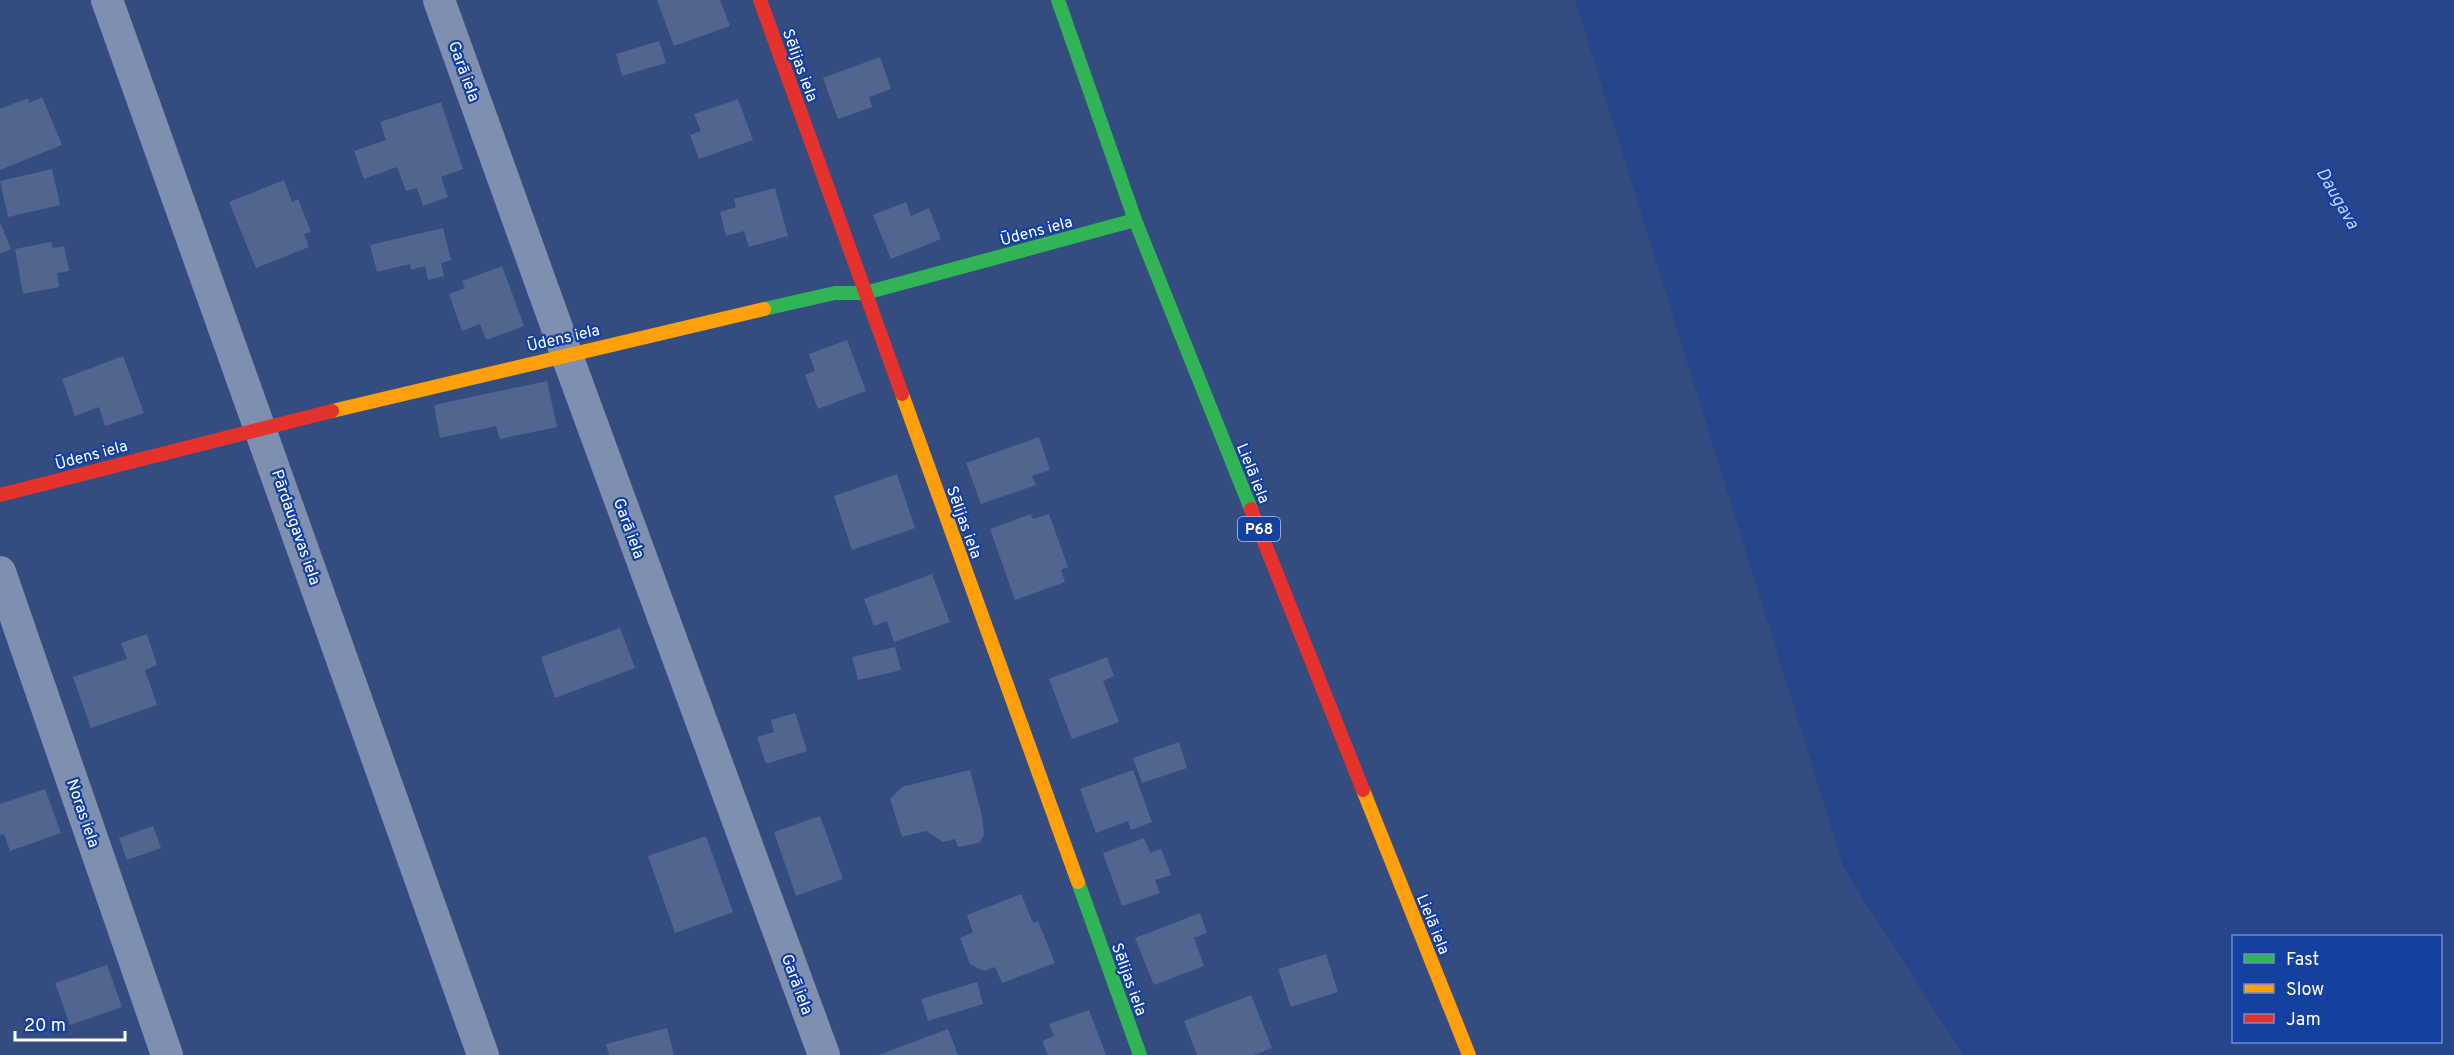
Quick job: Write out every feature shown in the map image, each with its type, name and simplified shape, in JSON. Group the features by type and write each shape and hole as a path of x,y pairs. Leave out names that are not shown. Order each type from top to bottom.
{"main road":[{"name":"Sēlijas iela","path":"760,0 1140,1055"},
{"name":"Lielā iela","path":"1058,0 1135,220 1469,1055"},
{"name":"Ūdens iela","path":"0,495 261,427 566,353 835,293 865,293 1135,220"}],"street":[{"name":"Pārdaugavas iela","path":"107,0 483,1055"},
{"name":"Garā iela","path":"439,0 824,1055"},
{"name":"Noras iela","path":"0,572 167,1055"}],"water":[{"name":"Daugava","path":"1575,0 2454,0 2454,1055 1963,1055 1844,869"}],"building":[{"path":"657,0 720,0 730,26 674,46"},
{"path":"659,41 666,63 622,76 616,54"},
{"path":"880,57 891,89 869,97 872,107 838,119 823,78"},
{"path":"42,97 62,145 0,170 0,109 28,98 29,103"},
{"path":"738,99 753,140 699,159 690,135 701,131 694,114"},
{"path":"441,102 463,169 441,177 448,197 423,206 417,188 406,191 397,167 364,179 354,151 386,140 380,122"},
{"path":"52,169 60,205 8,217 0,181"},
{"path":"284,180 292,202 298,199 311,232 304,234 309,247 256,268 229,202"},
{"path":"775,188 788,236 749,247 744,231 726,236 720,212 736,207 734,199"},
{"path":"906,202 911,216 929,208 941,239 891,259 873,215"},
{"path":"0,222 11,249 0,254"},
{"path":"443,228 451,260 441,263 444,276 428,280 425,266 411,270 410,264 377,272 370,245"},
{"path":"51,242 53,248 64,246 69,271 57,273 59,287 23,294 15,249"},
{"path":"502,266 524,326 486,340 480,324 462,331 449,294 465,288 462,281"},
{"path":"847,340 866,391 818,409 805,375 815,371 809,354"},
{"path":"123,356 144,413 105,426 99,407 75,416 62,379"},
{"path":"547,381 557,427 500,439 496,426 440,438 434,405"},
{"path":"1039,437 1050,470 1032,476 1036,485 981,504 966,463"},
{"path":"897,474 915,528 852,550 834,496"},
{"path":"1031,514 1033,519 1049,514 1068,567 1061,570 1065,582 1015,600 990,529"},
{"path":"932,574 950,622 894,642 887,621 874,626 864,599"},
{"path":"620,628 635,668 555,698 541,657"},
{"path":"147,634 157,665 145,670 157,705 91,728 73,677 127,659 121,643"},
{"path":"895,647 901,670 858,680 852,657"},
{"path":"1107,657 1114,676 1103,681 1119,722 1072,739 1049,679"},
{"path":"795,713 807,751 766,764 757,737 774,732 771,720"},
{"path":"1179,742 1187,768 1142,783 1133,758"},
{"path":"970,770 982,816 984,835 979,843 958,847 955,839 943,842 926,831 902,837 890,799 902,787"},
{"path":"1133,770 1152,822 1131,830 1128,821 1096,833 1080,789"},
{"path":"45,789 61,833 10,851 4,834 0,835 0,804"},
{"path":"820,816 843,879 796,896 774,832"},
{"path":"153,826 161,848 127,860 119,838"},
{"path":"706,836 733,912 675,933 648,856"},
{"path":"1144,838 1150,853 1161,849 1171,875 1155,880 1160,893 1122,906 1103,853"},
{"path":"1021,894 1033,923 1038,921 1055,963 1002,983 995,967 984,971 970,964 960,938 973,932 967,915"},
{"path":"1200,913 1207,933 1194,938 1204,966 1154,985 1135,938"},
{"path":"1326,954 1338,992 1291,1007 1278,969"},
{"path":"107,965 122,1007 70,1025 55,983"},
{"path":"977,982 983,1004 928,1021 921,999"},
{"path":"1251,995 1272,1048 1254,1055 1197,1055 1184,1021"},
{"path":"1089,1010 1106,1055 1048,1055 1042,1041 1054,1036 1049,1024"},
{"path":"667,1028 674,1055 609,1055 606,1044"},
{"path":"948,1029 958,1055 879,1055"}],"traffic: fast":[{"path":"1058,0 1135,220 1251,509"},
{"path":"764,309 835,293 865,293 1135,220"},
{"path":"1078,882 1140,1055"}],"traffic: slow":[{"path":"332,411 764,309"},
{"path":"902,394 1078,882"},
{"path":"1363,790 1469,1055"}],"traffic: jam":[{"path":"760,0 902,394"},
{"path":"0,495 332,411"},
{"path":"1251,509 1363,790"}]}
